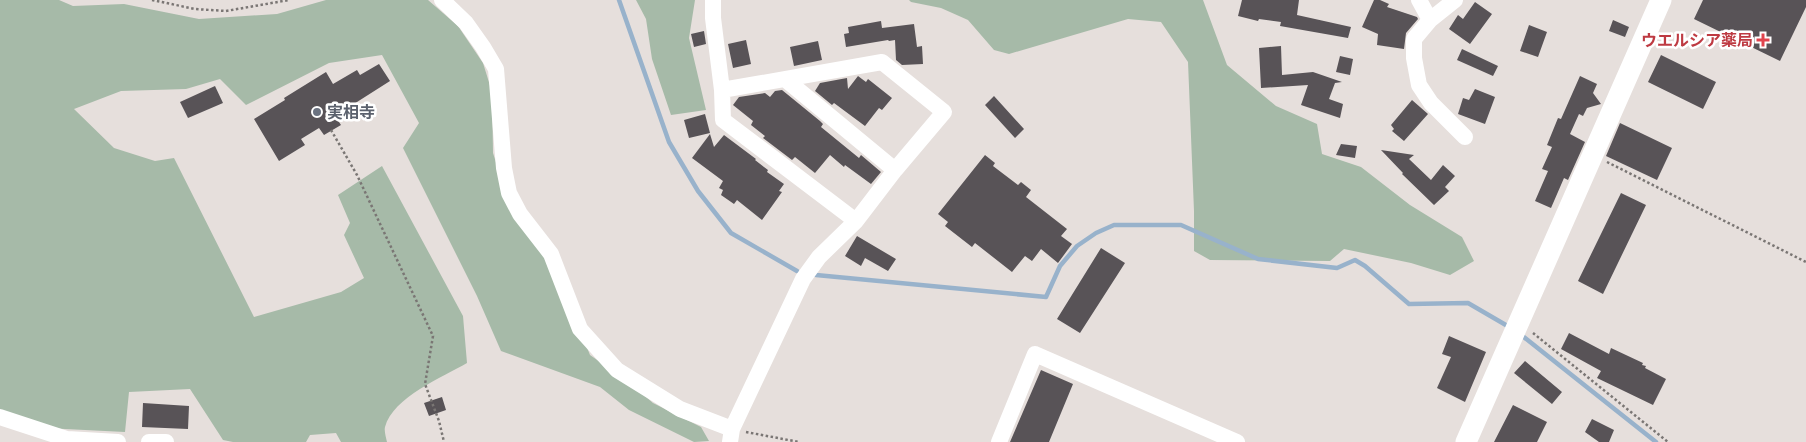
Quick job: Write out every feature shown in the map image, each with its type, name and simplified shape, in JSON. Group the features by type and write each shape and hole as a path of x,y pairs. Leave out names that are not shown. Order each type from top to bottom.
{"street":[{"path":"442,0 466,23 496,69 504,168 509,193 520,214 552,254 580,329 617,370 680,409 731,436 803,279 819,256 856,221 895,170 944,112 882,62 722,90"},
{"path":"713,0 723,120 856,221"},
{"path":"1419,0 1430,20"},
{"path":"1455,0 1430,20 1414,39 1414,58 1420,85 1431,103 1465,137"},
{"path":"1466,442 1661,0"},
{"path":"785,79 895,170"},
{"path":"999,442 1035,354 1237,442"},
{"path":"0,417 67,439 118,442"},
{"path":"151,442 166,442"}],"path":[{"path":"152,0 195,9 226,11 288,0"},
{"path":"331,130 357,175 434,336 425,384 439,421 444,442"},
{"path":"1593,154 1806,262"},
{"path":"1515,329 1668,442"},
{"path":"731,436 799,442"}],"green space":[{"path":"0,0 59,0 73,6 124,4 199,19 277,14 326,0 428,0 458,26 483,63 492,92 493,153 513,216 554,265 590,355 630,383 653,403 701,427 709,441 694,442 629,410 600,387 501,351 477,296 403,148 419,123 382,55 329,63 246,105 220,79 186,89 121,91 74,109 114,148 155,161 174,158 254,317 341,292 364,278 344,235 350,223 338,195 382,166 463,316 467,363 420,389 398,406 390,416 385,427 387,442 341,442 336,433 310,435 306,442 233,442 223,440 190,389 129,392 125,432 45,428 0,414"},
{"path":"636,0 695,0 689,38 706,110 671,115 652,59 646,19"},
{"path":"909,0 1203,0 1227,65 1276,106 1317,124 1322,154 1361,167 1410,205 1462,237 1474,261 1450,275 1411,263 1344,249 1330,261 1210,260 1194,251 1188,62 1161,22 1128,19 1009,54 994,50 968,20 941,8"}],"building":[{"path":"1242,0 1299,0 1297,15 1351,27 1348,38 1280,26 1281,22 1259,19 1258,21 1238,16"},
{"path":"1374,0 1380,0 1389,4 1387,7 1417,17 1418,19 1406,33 1404,49 1377,45 1378,34 1362,27"},
{"name":"ウエルシア薬局","path":"1703,0 1806,0 1806,7 1780,61 1694,19"},
{"path":"1475,2 1492,14 1470,44 1449,29 1458,15 1463,19"},
{"path":"1613,20 1629,27 1625,37 1609,31"},
{"path":"881,21 882,28 914,24 917,47 922,46 923,64 902,65 896,60 895,40 846,47 844,34 849,33 848,27"},
{"path":"1529,25 1547,32 1538,57 1520,51"},
{"path":"704,31 706,44 694,47 691,34"},
{"path":"746,40 751,64 733,68 728,44"},
{"path":"818,41 822,60 794,66 790,47"},
{"path":"1281,46 1282,75 1313,72 1342,82 1335,83 1329,99 1343,104 1340,118 1301,105 1308,85 1261,88 1259,48"},
{"path":"1462,49 1498,66 1493,76 1457,60"},
{"path":"1661,55 1716,82 1703,109 1648,82"},
{"path":"1340,56 1353,59 1350,75 1336,72"},
{"name":"実相寺","path":"379,64 390,81 335,116 341,125 324,135 319,128 301,139 305,145 279,161 254,119 326,72 333,84 357,70 360,75"},
{"path":"858,76 866,82 868,79 892,98 882,110 879,108 865,126 834,103 832,105 815,91 820,83 847,78 848,89"},
{"path":"1580,76 1597,84 1593,93 1601,104 1587,108 1583,116 1579,114 1570,134 1585,142 1568,180 1564,178 1551,208 1535,201 1548,171 1542,169 1552,147 1547,145 1558,118 1561,119"},
{"path":"215,86 223,103 188,118 180,102"},
{"path":"1475,89 1495,97 1485,124 1458,114 1463,98 1469,100"},
{"path":"782,90 820,121 823,124 821,127 859,158 861,155 881,172 871,184 845,165 844,167 830,155 815,173 795,157 792,160 763,138 765,136 751,125 753,121 733,105 739,97 765,93 770,97 775,91"},
{"path":"994,96 1024,129 1015,138 985,105"},
{"path":"1412,100 1428,114 1404,141 1392,131 1394,129 1391,125"},
{"path":"705,114 710,133 689,138 684,120"},
{"path":"1620,123 1672,148 1657,180 1606,156"},
{"path":"710,134 714,147 724,135 756,159 768,170 767,172 784,184 779,191 782,192 762,220 737,200 734,204 721,195 723,190 719,188 723,181 692,158"},
{"path":"1341,144 1357,146 1355,158 1336,155"},
{"path":"1381,150 1414,155 1409,159 1431,180 1443,165 1455,176 1445,187 1449,191 1434,205 1402,174"},
{"path":"985,155 995,163 993,166 1018,185 1021,182 1031,190 1026,197 1067,229 1061,236 1072,244 1058,263 1041,249 1032,261 1025,256 1012,272 975,243 972,247 945,226 948,222 938,214"},
{"path":"1621,193 1646,205 1603,294 1578,281"},
{"path":"857,236 896,259 888,271 865,258 861,266 845,256"},
{"path":"1101,248 1125,263 1080,333 1057,319"},
{"path":"1569,333 1609,354 1611,348 1643,363 1642,365 1646,366 1645,368 1666,379 1653,405 1597,378 1601,371 1561,349"},
{"path":"1449,336 1486,352 1465,402 1437,388 1451,357 1442,354"},
{"path":"1525,361 1562,392 1552,404 1514,373"},
{"path":"1041,370 1073,384 1049,442 1010,442"},
{"path":"442,397 446,410 429,416 424,403"},
{"path":"143,403 189,406 188,429 142,427"},
{"path":"1513,405 1547,422 1537,442 1494,442"},
{"path":"1592,419 1614,430 1609,442 1599,442 1585,432"}],"waterway":[{"path":"619,0 669,142 698,191 731,233 797,271"},
{"path":"816,275 1046,297 1060,266 1077,246 1096,233 1114,225 1181,225 1258,259 1337,268 1355,260 1365,266 1409,304 1468,303 1511,328"},
{"path":"1520,334 1656,442"}],"place":[{"name":"ウエルシア薬局","path":"1763,40"},
{"name":"実相寺","path":"317,112"}]}
